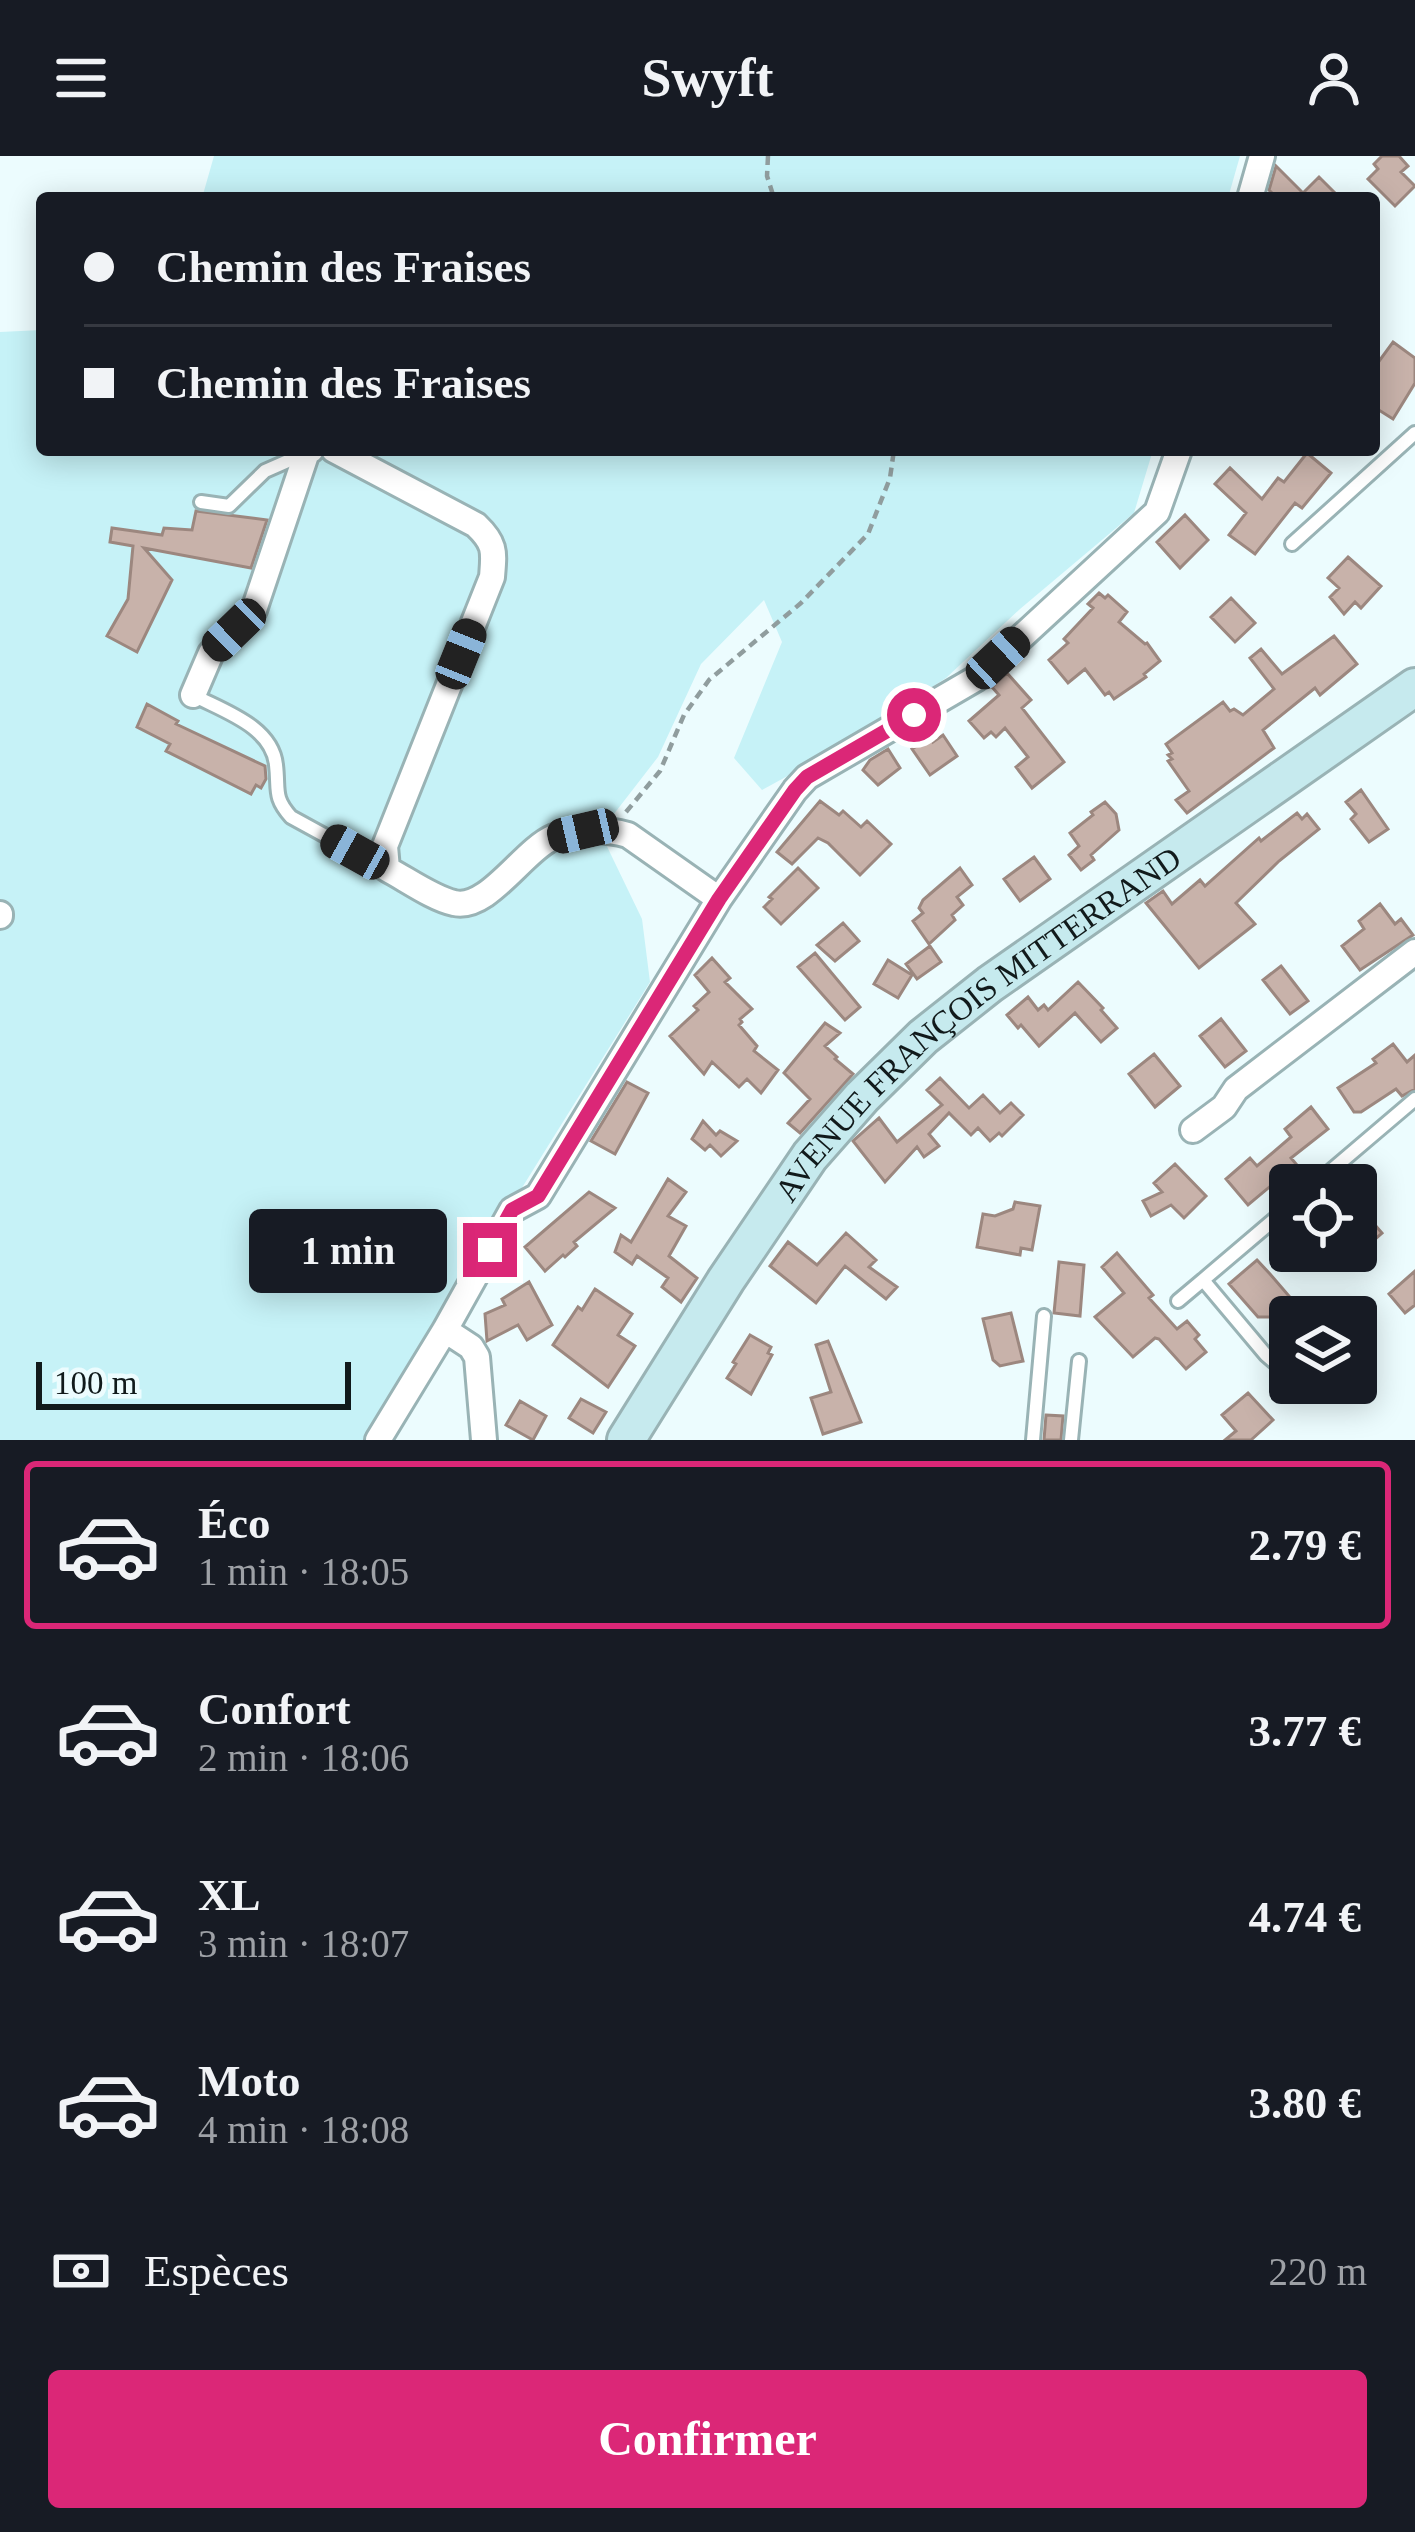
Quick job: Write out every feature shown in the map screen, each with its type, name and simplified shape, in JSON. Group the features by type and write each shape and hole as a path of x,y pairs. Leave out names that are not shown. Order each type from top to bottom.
{"main road":[{"name":"AVENUE FRANÇOIS MITTERRAND","path":"626,1440 810,1156 923,1036 990,984 1415,687"}],"street":[{"path":"1252,192 1262,156"},
{"path":"193,695 211,653 254,610 307,456"},
{"path":"345,456 476,526 489,538 494,552 492,577 385,846 387,869 453,903 468,904 554,837 583,831 617,832 719,899"},
{"path":"379,1440 512,1210 538,1196 719,899 807,777 977,678 1143,528 1157,512 1177,456"},
{"path":"1193,1130 1224,1107 1236,1089 1415,952"},
{"path":"446,1330 478,1357 484,1440"}],"lane":[{"path":"1292,544 1415,433"},
{"path":"201,502 229,506 265,471 298,456"},
{"path":"193,695 251,726 266,741 273,750 279,804 291,817 387,869"},
{"path":"1339,1164 1415,1099"},
{"path":"1178,1301 1269,1224"},
{"path":"1203,1280 1269,1357"},
{"path":"1033,1440 1044,1316"},
{"path":"1071,1440 1079,1361"}],"path":[{"path":"768,156 772,192"},
{"path":"617,832 633,800 660,771 684,715 709,680 802,603 868,534 890,478 893,456"}],"shaded area":[{"path":"214,156 1240,156 1230,192 204,192"},
{"path":"36,330 36,456 1151,456 1134,513 946,678 835,750 762,790 734,758 782,642 764,600 701,664 658,757 600,832 642,919 650,982 365,1440 0,1440 0,332"}],"building":[{"path":"1382,156 1399,156 1408,166 1401,172 1415,186 1395,206 1368,179"},
{"path":"1276,166 1302,192 1271,192"},
{"path":"1319,177 1334,192 1304,192"},
{"path":"1393,342 1415,358 1415,383 1393,419 1380,411 1380,360"},
{"path":"1305,456 1331,473 1302,508 1295,503 1255,554 1229,535 1246,513 1215,484 1230,468 1262,499 1278,478 1284,482"},
{"path":"196,511 267,520 251,568 144,548 172,580 137,652 107,636 128,599 133,546 110,542 112,528 162,535 164,528 192,530"},
{"path":"1185,515 1208,540 1180,568 1157,542"},
{"path":"1348,557 1381,586 1361,608 1355,602 1344,614 1330,597 1339,588 1328,578"},
{"path":"1099,593 1127,612 1119,622 1147,643 1160,661 1114,699 1109,692 1105,695 1085,669 1068,683 1049,660 1068,643 1064,639 1093,608 1088,604"},
{"path":"1231,598 1255,623 1235,642 1211,617"},
{"path":"1334,636 1357,664 1320,695 1315,688 1263,730 1274,748 1187,813 1176,800 1189,791 1168,761 1172,753 1166,744 1223,702 1230,711 1243,715 1274,689 1250,658 1261,649 1282,674"},
{"path":"1007,673 1031,700 1022,708 1064,762 1032,788 1016,767 1028,757 1005,728 996,737 991,732 984,738 969,721 999,695 992,687"},
{"path":"147,704 178,721 176,724 265,766 261,788 256,785 251,794 166,751 170,744 137,727"},
{"path":"943,735 957,756 930,775 912,749"},
{"path":"888,749 900,768 878,785 863,770"},
{"path":"1361,790 1388,829 1369,842 1351,819 1356,814 1346,802"},
{"path":"820,801 839,815 843,811 861,827 867,821 891,844 860,875 818,838 792,864 777,852"},
{"path":"1105,802 1116,814 1119,830 1081,870 1069,855 1079,846 1070,833"},
{"path":"1297,813 1302,819 1307,814 1319,829 1236,903 1255,924 1199,968 1146,903 1163,891 1172,904 1200,880 1205,886 1259,838 1261,841"},
{"path":"1034,857 1050,879 1020,901 1004,879"},
{"path":"798,868 818,888 781,924 764,907"},
{"path":"960,868 972,885 957,897 963,905 952,915 955,920 929,944 913,921 923,913 919,908 923,900"},
{"path":"1380,904 1395,924 1401,919 1413,935 1360,970 1342,946 1364,929 1359,921"},
{"path":"843,923 859,941 835,961 817,945"},
{"path":"930,946 941,962 917,979 906,964"},
{"path":"815,953 860,1007 845,1020 798,967"},
{"path":"712,958 730,978 725,982 752,1009 739,1025 757,1046 754,1051 778,1070 761,1093 747,1079 739,1087 712,1062 704,1074 670,1036 698,1010 694,1006 709,992 695,975"},
{"path":"888,960 912,975 898,998 874,984"},
{"path":"1281,966 1308,1001 1290,1014 1263,980"},
{"path":"1078,982 1117,1028 1101,1042 1075,1013 1039,1046 1007,1015 1028,997 1038,1010 1044,1005 1048,1010"},
{"path":"1221,1019 1246,1051 1225,1067 1200,1036"},
{"path":"825,1023 840,1033 825,1046 853,1074 800,1133 788,1123 810,1099 784,1073"},
{"path":"1393,1044 1407,1062 1415,1055 1415,1089 1402,1096 1396,1089 1354,1112 1338,1088 1376,1063 1373,1059"},
{"path":"1154,1054 1180,1086 1155,1107 1129,1074"},
{"path":"940,1078 969,1108 983,1095 1000,1113 1011,1103 1023,1115 990,1141 978,1128 971,1135 949,1113 929,1134 939,1146 924,1157 917,1147 885,1182 853,1141 879,1118 897,1142 942,1105 927,1090"},
{"path":"627,1082 648,1093 615,1154 591,1141"},
{"path":"1311,1107 1328,1129 1291,1158 1296,1164 1269,1164 1269,1187 1248,1205 1226,1179 1250,1158 1257,1166 1291,1137 1285,1129"},
{"path":"703,1121 716,1135 720,1131 737,1141 721,1156 710,1145 705,1150 692,1139"},
{"path":"1175,1164 1206,1196 1184,1218 1171,1205 1151,1216 1143,1201 1162,1192 1154,1183"},
{"path":"668,1179 686,1192 668,1216 686,1226 669,1256 697,1278 681,1302 662,1287 668,1278 637,1256 632,1264 615,1252 621,1235 631,1242"},
{"path":"589,1192 615,1208 545,1271 525,1247"},
{"path":"1015,1202 1040,1206 1032,1250 1021,1248 1020,1255 977,1247 983,1214 995,1216 1013,1209"},
{"path":"846,1233 876,1260 869,1267 897,1287 886,1299 845,1266 816,1303 770,1266 788,1242 817,1265"},
{"path":"1117,1253 1177,1329 1187,1321 1199,1335 1195,1339 1206,1352 1186,1369 1155,1338 1133,1357 1095,1317 1124,1293 1102,1267"},
{"path":"1257,1260 1289,1296 1269,1296 1269,1317 1258,1317 1229,1284"},
{"path":"1059,1262 1084,1265 1080,1316 1054,1313"},
{"path":"1415,1271 1415,1305 1405,1313 1389,1294"},
{"path":"529,1282 552,1325 527,1340 518,1325 487,1341 485,1314 505,1305 502,1299"},
{"path":"595,1289 632,1314 618,1335 635,1346 608,1387 553,1345"},
{"path":"1011,1313 1023,1361 1000,1366 993,1360 983,1319"},
{"path":"750,1335 771,1347 768,1353 772,1355 751,1394 727,1378"},
{"path":"828,1341 861,1422 823,1434 811,1398 831,1392 816,1345"},
{"path":"1248,1393 1273,1420 1251,1440 1225,1440 1236,1431 1222,1415"},
{"path":"581,1399 606,1412 593,1433 569,1418"},
{"path":"520,1401 546,1416 533,1440 506,1425"},
{"path":"1046,1415 1063,1416 1061,1440 1044,1440"}],"route":[{"path":"490,1250 512,1210 538,1196 719,899 795,790 807,777 914,715"}]}
